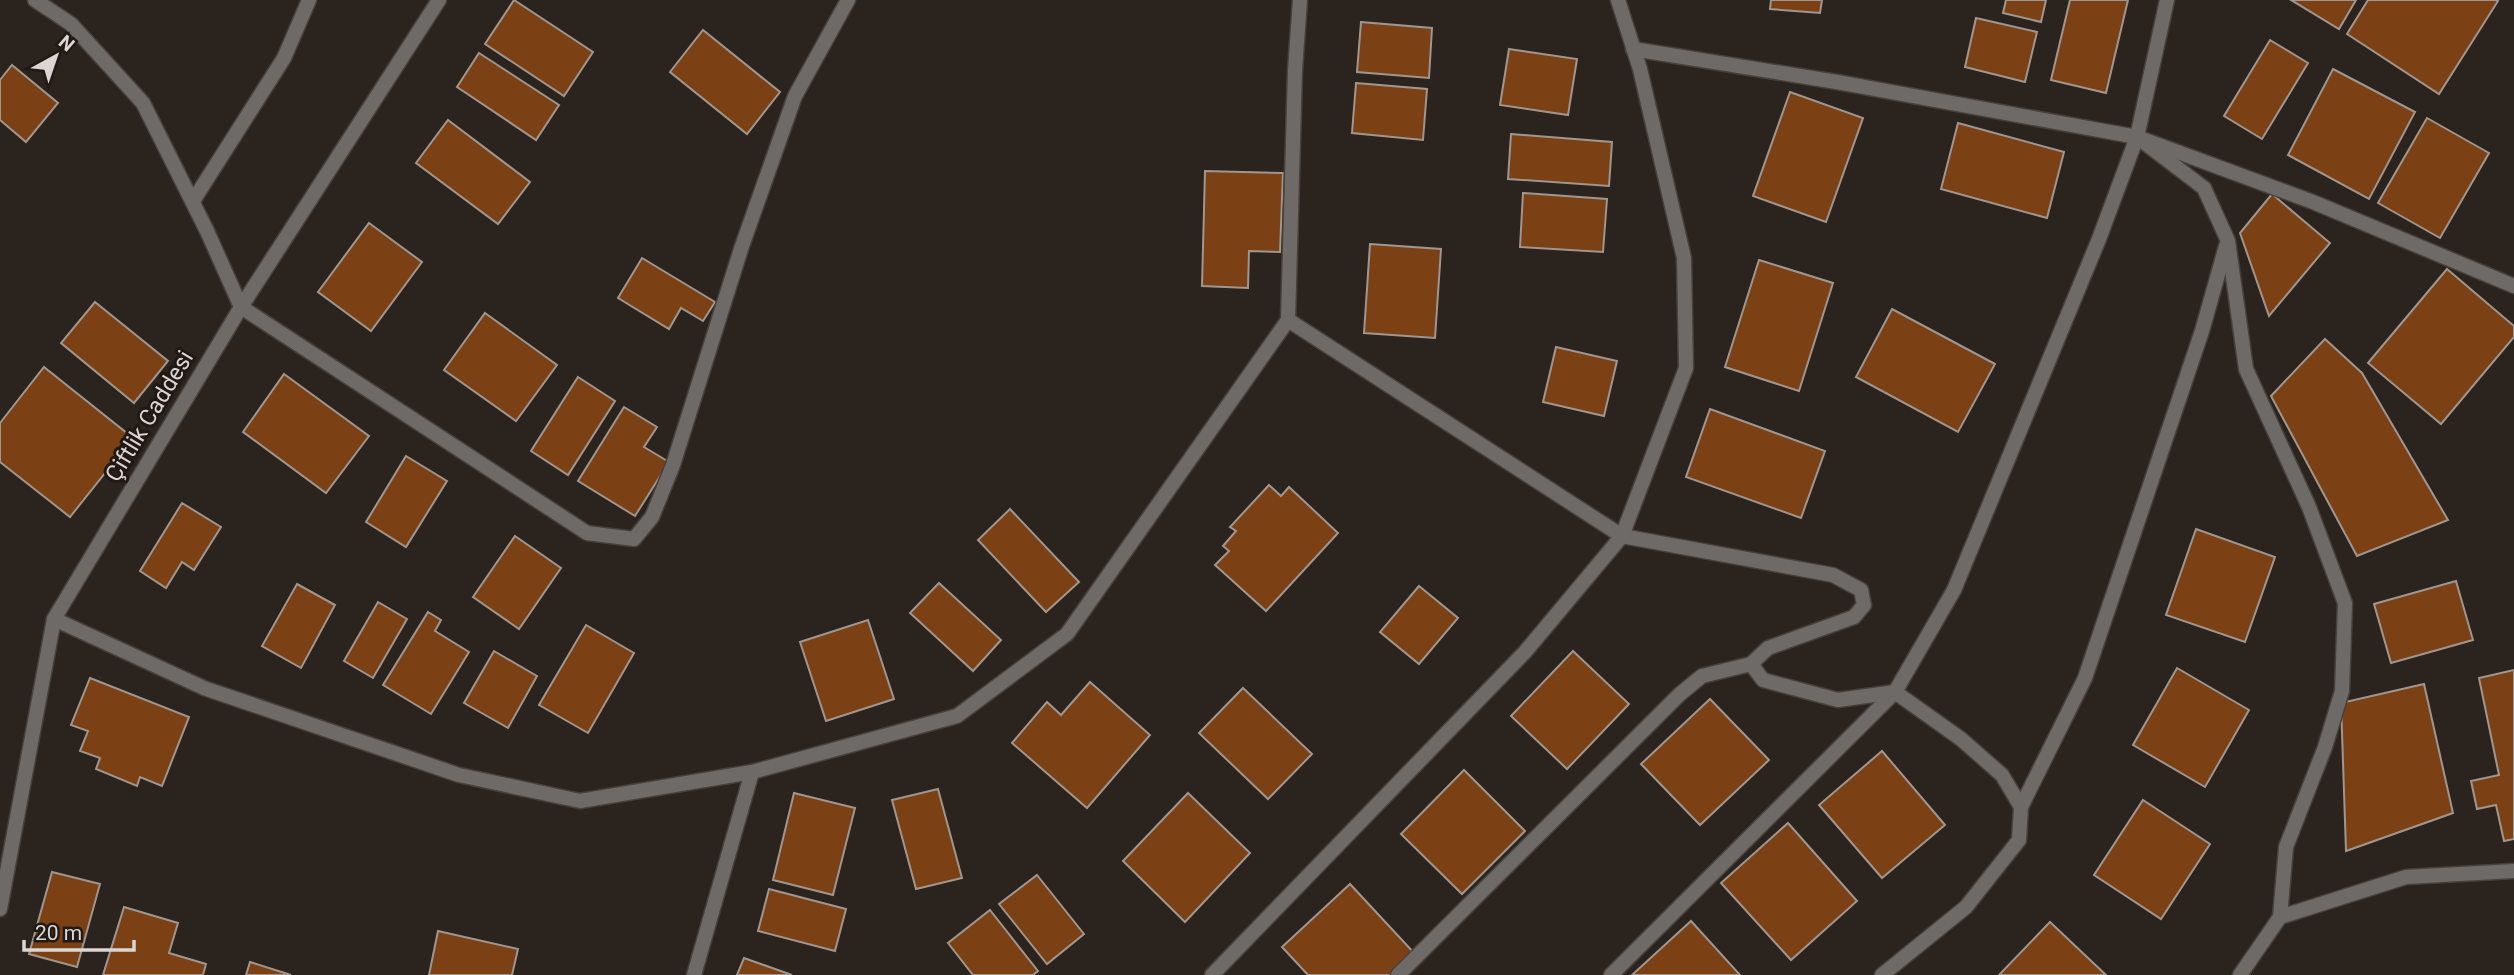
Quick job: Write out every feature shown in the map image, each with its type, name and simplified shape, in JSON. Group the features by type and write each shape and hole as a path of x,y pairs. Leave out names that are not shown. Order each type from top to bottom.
{"street":[{"path":"35,0 71,24 143,103 193,201 241,307 587,533 634,539 652,517 673,465 741,249 795,96 848,0"},
{"path":"193,201 284,58 309,0"},
{"name":"Çiftlik Caddesi","path":"0,909 54,619 241,307 439,0"},
{"path":"54,619 204,688 459,775 580,801 752,772 957,716 1067,635 1288,320 1295,70 1300,0"},
{"path":"1212,975 1525,652 1622,536 1686,368 1684,258 1633,50 1618,0"},
{"path":"1611,975 1895,692 1954,590 2099,239 2137,137 2167,0"},
{"path":"1633,50 1837,82 2137,137 2312,202 2514,286"},
{"path":"2137,137 2204,188 2228,241 2246,369 2309,507 2345,603 2342,691 2325,747 2286,847 2280,917 2240,975"},
{"path":"1882,975 1966,906 2019,840 2021,807 2085,678 2202,331 2228,241"},
{"path":"1288,320 1622,536 1833,575 1861,590 1864,605 1854,617 1768,648 1751,664 1702,676 1680,694 1398,975"},
{"path":"1751,664 1763,680 1838,700 1895,692 1961,739 2002,775 2021,807"},
{"path":"694,975 752,772"},
{"path":"2280,917 2406,877 2514,871"}],"building":[{"path":"514,0 593,52 564,96 485,44"},
{"path":"1771,0 1822,0 1820,13 1770,9"},
{"path":"2006,0 2046,0 2041,22 2003,13"},
{"path":"2070,0 2128,0 2106,93 2051,80"},
{"path":"2291,0 2356,0 2339,29"},
{"path":"2368,0 2498,1 2439,94 2347,34"},
{"path":"1976,18 2037,32 2025,82 1965,67"},
{"path":"1361,22 1432,28 1429,78 1357,72"},
{"path":"703,30 780,92 747,134 670,72"},
{"path":"2270,40 2308,63 2262,139 2224,116"},
{"path":"1509,49 1577,59 1568,115 1500,105"},
{"path":"479,53 559,105 536,140 457,87"},
{"path":"12,65 58,103 26,142 0,120 0,80"},
{"path":"2333,69 2415,112 2369,199 2288,155"},
{"path":"1356,83 1427,89 1423,140 1352,133"},
{"path":"1790,92 1863,118 1826,222 1753,196"},
{"path":"2427,118 2489,153 2440,238 2378,203"},
{"path":"448,120 530,182 498,224 416,163"},
{"path":"1958,123 2064,152 2047,218 1941,189"},
{"path":"1511,134 1612,142 1609,186 1508,179"},
{"path":"1205,171 1283,173 1280,252 1249,251 1248,288 1202,286"},
{"path":"1523,193 1607,199 1603,252 1520,247"},
{"path":"2272,194 2330,243 2269,316 2240,233"},
{"path":"369,223 422,262 371,331 318,292"},
{"path":"1370,244 1441,249 1435,338 1364,333"},
{"path":"642,258 715,302 703,321 681,308 669,329 618,298"},
{"path":"1759,260 1833,283 1799,391 1725,367"},
{"path":"2447,269 2514,326 2514,337 2441,424 2368,363"},
{"path":"95,302 168,361 134,403 61,343"},
{"path":"1892,309 1995,364 1958,432 1856,377"},
{"path":"485,313 557,365 516,421 444,370"},
{"path":"2325,339 2362,373 2448,520 2357,556 2271,396"},
{"path":"1556,347 1617,361 1604,416 1543,402"},
{"path":"44,367 133,438 70,517 0,462 0,423"},
{"path":"284,374 369,436 326,493 243,432"},
{"path":"578,377 615,401 568,475 531,451"},
{"path":"624,407 657,427 644,447 669,462 635,516 578,481"},
{"path":"1710,409 1825,451 1801,518 1686,477"},
{"path":"406,456 447,481 406,547 366,522"},
{"path":"1269,485 1281,496 1289,487 1338,533 1266,611 1215,565 1229,551 1223,546 1236,531 1230,527"},
{"path":"182,503 221,527 194,570 182,562 166,588 140,571"},
{"path":"1010,509 1079,582 1046,612 978,540"},
{"path":"2196,529 2275,557 2245,642 2166,615"},
{"path":"515,536 561,568 519,629 473,597"},
{"path":"2456,581 2473,640 2391,663 2374,604"},
{"path":"939,583 1001,640 973,671 910,613"},
{"path":"297,584 335,605 301,668 262,646"},
{"path":"1419,586 1458,618 1419,664 1380,632"},
{"path":"378,602 407,619 373,678 344,661"},
{"path":"428,612 441,620 435,631 469,652 431,714 383,685"},
{"path":"868,620 894,699 826,721 800,642"},
{"path":"586,625 634,653 588,733 539,705"},
{"path":"494,651 537,676 508,728 464,703"},
{"path":"1573,651 1629,704 1567,769 1511,716"},
{"path":"2177,668 2249,710 2205,787 2133,745"},
{"path":"2514,670 2514,839 2504,841 2496,805 2477,809 2471,781 2499,775 2479,678"},
{"path":"90,678 189,717 162,786 140,777 137,786 96,769 100,758 80,751 88,731 71,725"},
{"path":"1090,682 1150,735 1087,808 1012,743 1047,702 1061,715"},
{"path":"2424,684 2453,813 2346,851 2341,703"},
{"path":"1243,688 1312,754 1268,799 1199,733"},
{"path":"1710,699 1769,760 1700,825 1641,764"},
{"path":"1882,751 1945,825 1882,878 1819,805"},
{"path":"1464,770 1525,831 1462,894 1401,834"},
{"path":"938,789 962,878 916,889 892,800"},
{"path":"794,793 855,808 833,895 773,880"},
{"path":"1188,793 1250,853 1185,922 1123,861"},
{"path":"2143,800 2210,844 2161,919 2094,875"},
{"path":"1788,823 1857,901 1791,960 1721,883"},
{"path":"52,872 100,884 77,967 29,954"},
{"path":"1037,875 1084,934 1047,964 999,904"},
{"path":"1350,884 1415,954 1392,975 1308,975 1282,947"},
{"path":"769,889 846,909 835,951 758,931"},
{"path":"124,907 178,923 169,953 206,964 203,975 103,975"},
{"path":"990,910 1038,971 1033,975 973,975 948,943"},
{"path":"1691,921 1740,975 1632,975"},
{"path":"2050,922 2106,975 1999,975"},
{"path":"438,931 518,949 512,975 429,975"},
{"path":"744,958 792,975 737,975"},
{"path":"250,962 291,975 246,975"}]}
